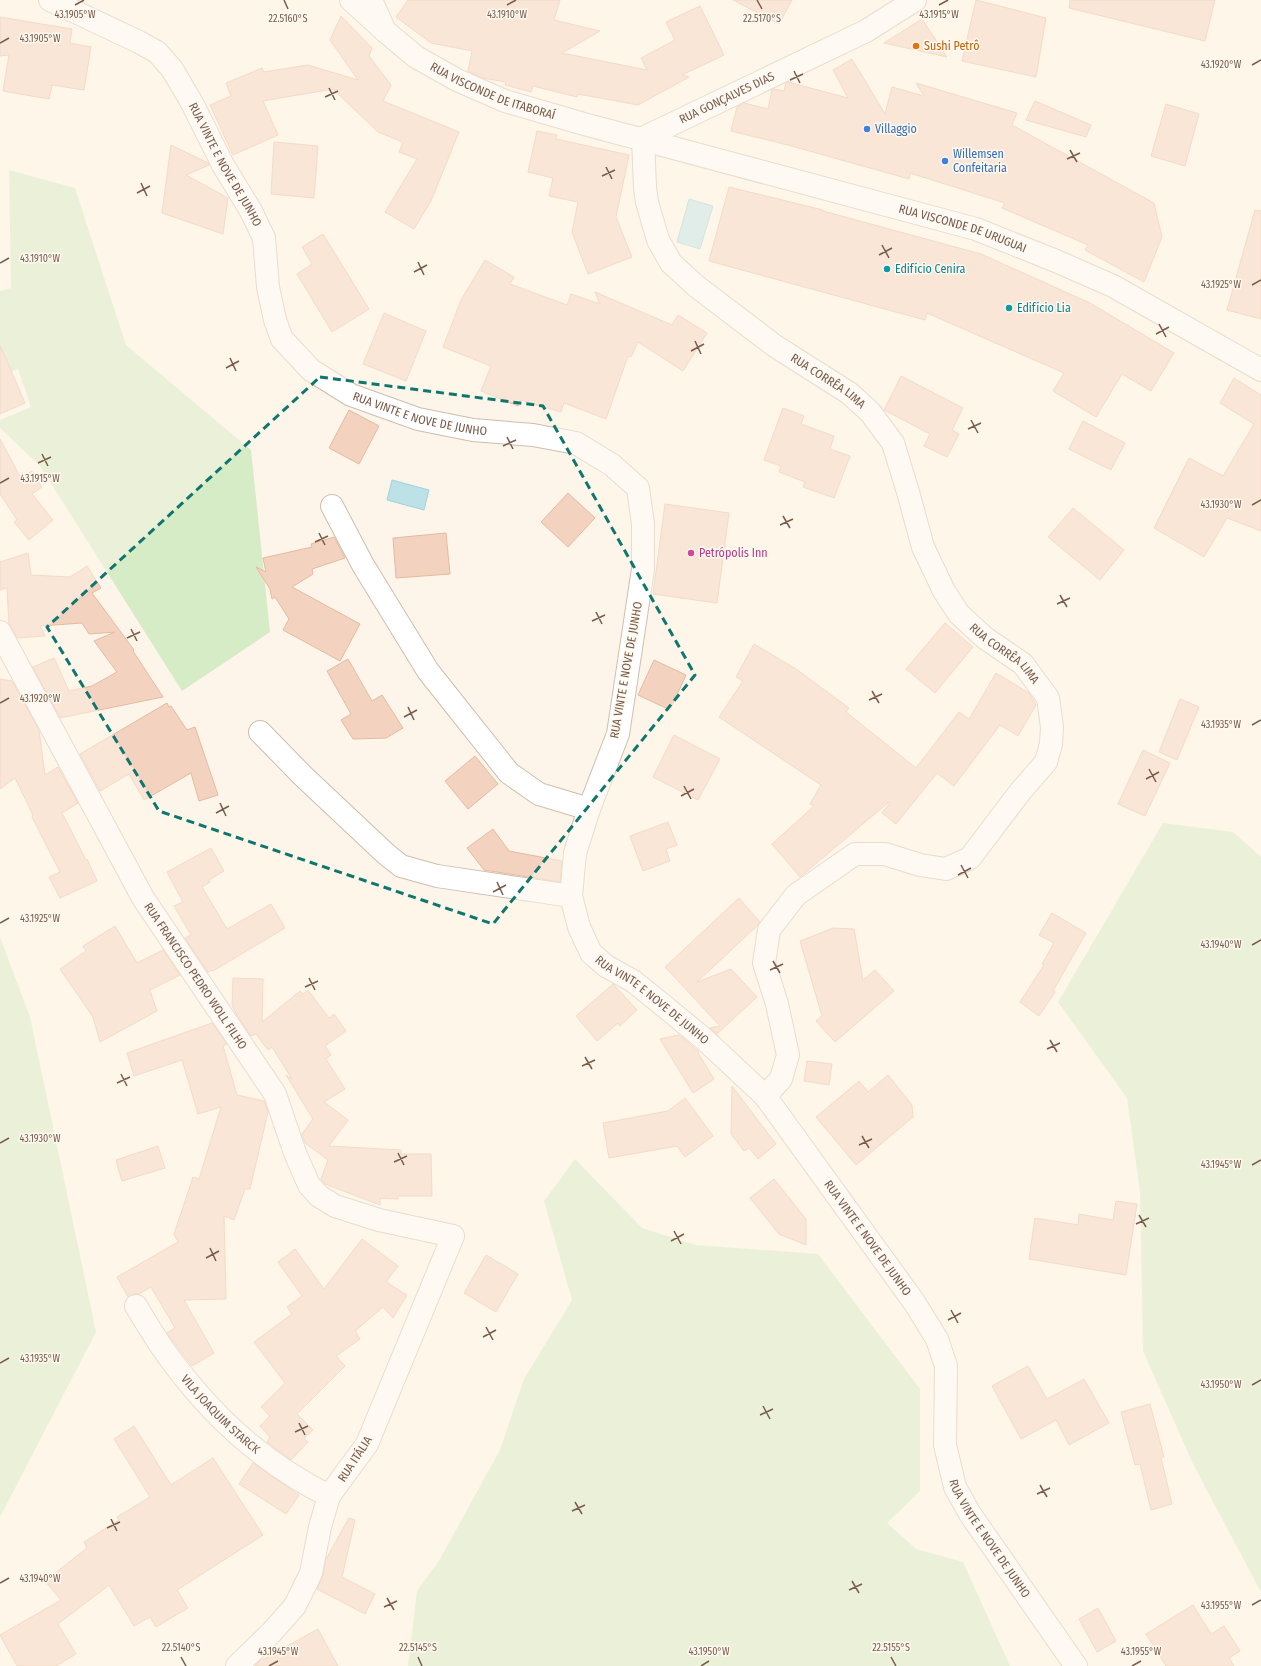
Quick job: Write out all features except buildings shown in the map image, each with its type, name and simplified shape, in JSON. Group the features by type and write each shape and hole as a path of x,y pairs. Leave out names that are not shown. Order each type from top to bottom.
{"street":[{"name":"RUA VINTE E NOVE DE JUNHO","path":"50,0 157,52 172,69 192,103 223,164 251,211 264,238 268,287 275,320 282,339 311,370 351,395 418,419 473,430 534,435 576,443 612,465 638,488 643,524 642,569 635,623 618,734 589,810 575,853 571,896 579,927 591,954 606,966 632,981 664,1006 704,1039 765,1096 885,1260 937,1338 946,1366 945,1445 954,1487 970,1514 1076,1666"},
{"path":"351,0 385,31"},
{"name":"RUA VISCONDE DE ITABORAÍ","path":"371,0 385,31 416,57 457,80 505,101 584,124 643,138"},
{"name":"RUA GONÇALVES DIAS","path":"643,138 866,31 915,0"},
{"name":"RUA VISCONDE DE URUGUAI","path":"643,138 976,229 1113,286 1261,370"},
{"name":"RUA CORRÊA LIMA","path":"643,138 647,202 658,240 671,263 696,286 775,346 849,393 870,412 893,443 908,492 922,547 944,590 959,614 985,638 1023,664 1048,698 1052,727 1046,762 1020,792 970,858 946,869 920,865 885,854 855,854 796,895 769,930 764,963 777,1004 788,1055 781,1079 765,1096"},
{"path":"332,506 362,565 428,671 509,773 539,794 589,810"},
{"name":"RUA FRANCISCO PEDRO WOLL FILHO","path":"0,632 143,898 275,1094 295,1153 309,1185 319,1196 335,1206 379,1220 453,1236"},
{"path":"260,732 303,776 386,854 401,866 437,876 571,896"},
{"name":"RUA ITÁLIA","path":"237,1666 271,1633 295,1606 311,1573 320,1527 329,1496 367,1444 453,1236"},
{"name":"VILA JOAQUIM STARCK","path":"136,1306 170,1360 205,1403 238,1434 273,1463 304,1484 329,1496"}],"highlighted area":[{"path":"320,377 543,406 695,675 493,924 159,811 47,627"}],"green space":[{"path":"9,170 75,188 126,345 251,450 270,632 182,691 40,466 0,428 0,420 31,407 18,369 0,376 0,291 11,288"},
{"path":"1163,823 1233,832 1261,857 1261,1592 1193,1464 1143,1351 1140,1192 1127,1098 1058,1002"},
{"path":"0,937 30,1017 96,1332 0,1517"},
{"path":"575,1159 642,1228 696,1245 818,1254 920,1389 920,1491 887,1523 916,1549 963,1562 1010,1666 408,1666 417,1591 440,1559 500,1450 524,1379 572,1300 544,1201"}],"water":[{"path":"689,199 713,206 700,249 677,242"},
{"path":"392,480 429,490 424,510 387,500"}],"place":[{"name":"Sushi Petrô","path":"916,46"},
{"name":"Villaggio","path":"867,129"},
{"name":"Willemsen Confeitaria","path":"945,161"},
{"name":"Edifício Cenira","path":"887,269"},
{"name":"Edifício Lia","path":"1009,308"},
{"name":"Petrópolis Inn","path":"691,553"}]}
